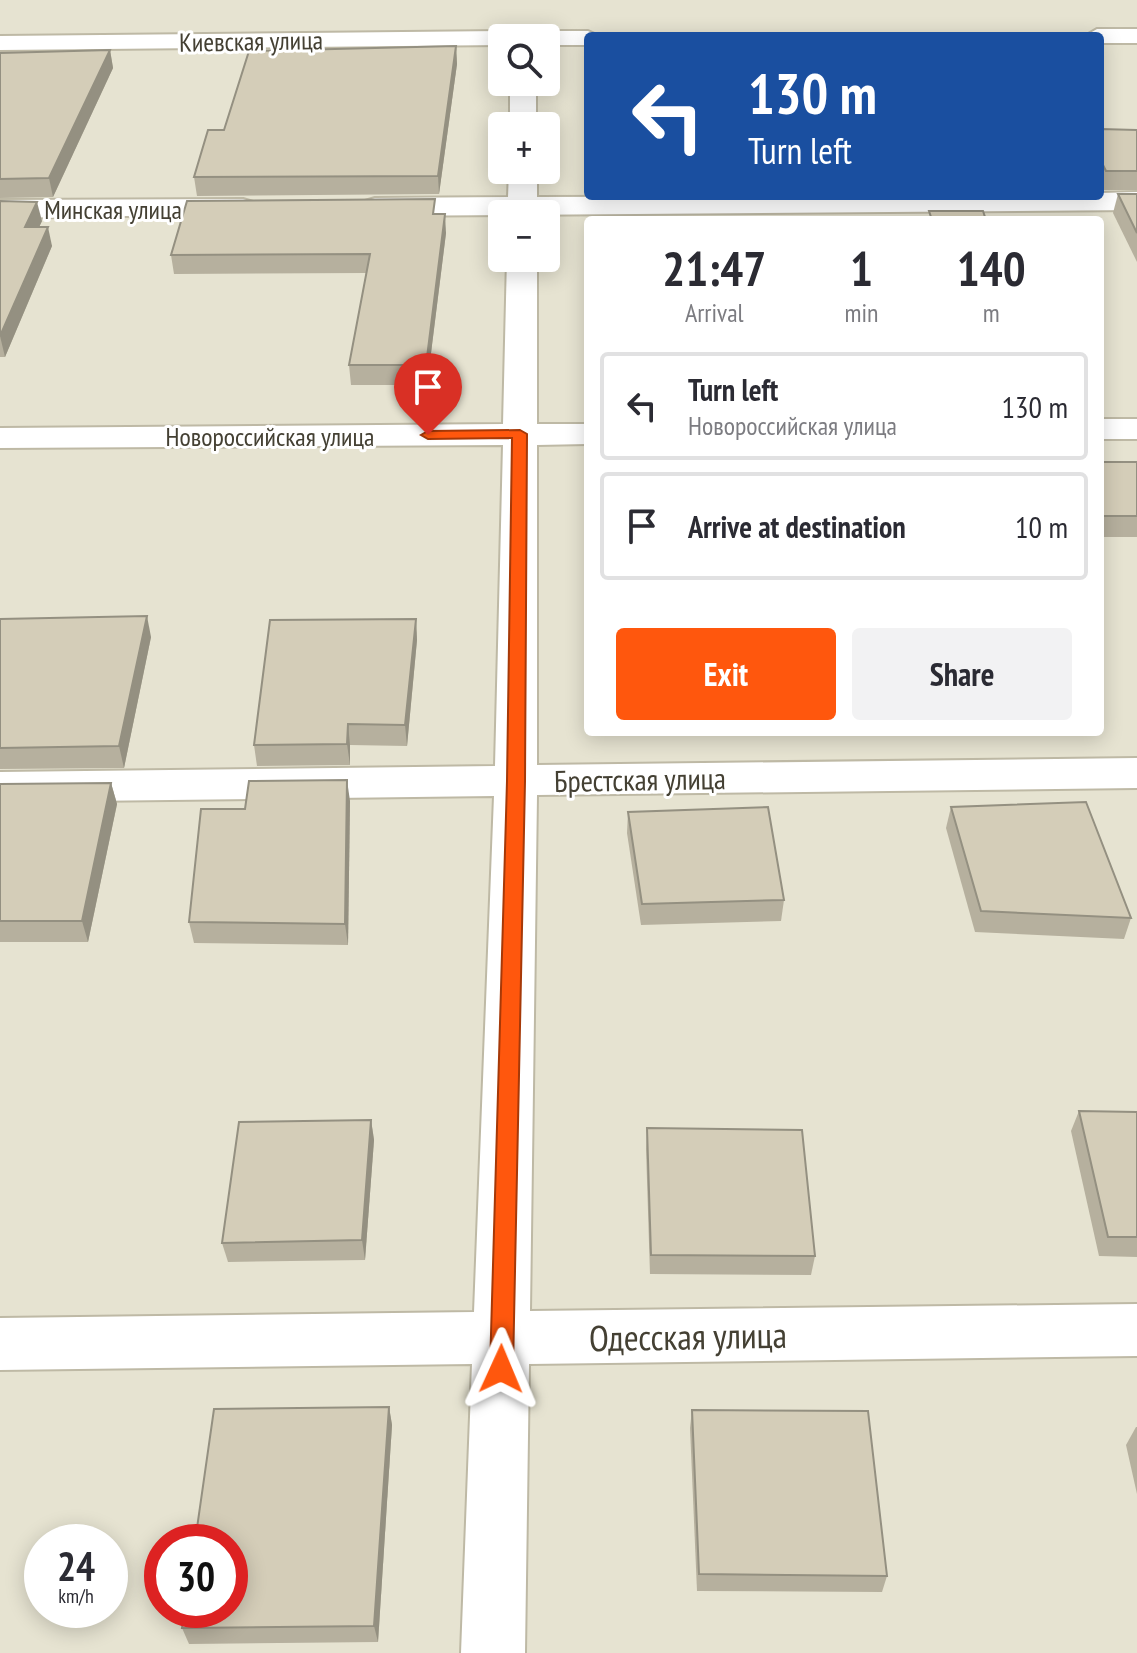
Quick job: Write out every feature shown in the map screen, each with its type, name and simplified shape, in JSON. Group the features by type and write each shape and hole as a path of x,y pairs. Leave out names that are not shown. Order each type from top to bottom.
{"street":[{"path":"1104,36 1137,36"},
{"name":"Киевская улица","path":"0,43 488,38"},
{"path":"560,38 584,38"},
{"path":"560,209 1137,201"},
{"path":"348,207 488,209"},
{"name":"Минская улица","path":"0,209 269,208"},
{"path":"493,1653 516,781 522,272"},
{"path":"1104,429 1137,429"},
{"name":"Новороссийская улица","path":"0,438 584,434"},
{"name":"Брестская улица","path":"0,787 1137,773"},
{"name":"Одесская улица","path":"0,1344 1137,1330"}],"shaded area":[{"path":"0,0 1137,0 1137,1653 0,1653"}],"building":[{"path":"456,46 438,176 194,177 208,130 224,130 249,51"},
{"path":"110,50 49,178 0,179 0,53"},
{"path":"1104,129 1137,130 1137,171 1106,171"},
{"path":"1118,194 1137,194 1137,233"},
{"path":"435,199 433,214 445,214 426,365 349,365 370,254 171,255 187,201"},
{"path":"0,201 37,202 25,227 48,227 0,336"},
{"path":"929,211 983,211 985,216 931,216"},
{"path":"1104,462 1137,462 1137,516 1104,516"},
{"path":"147,616 119,746 0,748 0,619"},
{"path":"416,619 405,725 348,724 347,744 254,745 270,620"},
{"path":"347,780 345,924 189,922 201,809 245,809 249,781"},
{"path":"111,783 82,921 0,921 0,784"},
{"path":"1086,802 1131,918 981,911 951,807"},
{"path":"768,807 784,900 642,904 628,812"},
{"path":"1079,1111 1137,1112 1137,1237 1108,1237"},
{"path":"371,1120 362,1240 222,1243 239,1122"},
{"path":"647,1128 802,1130 815,1256 651,1255"},
{"path":"389,1407 374,1626 248,1627 248,1524 198,1524 214,1409"},
{"path":"692,1410 868,1411 887,1576 699,1574"}],"route":[{"path":"428,435 520,434 516,781 501,1369"}]}
